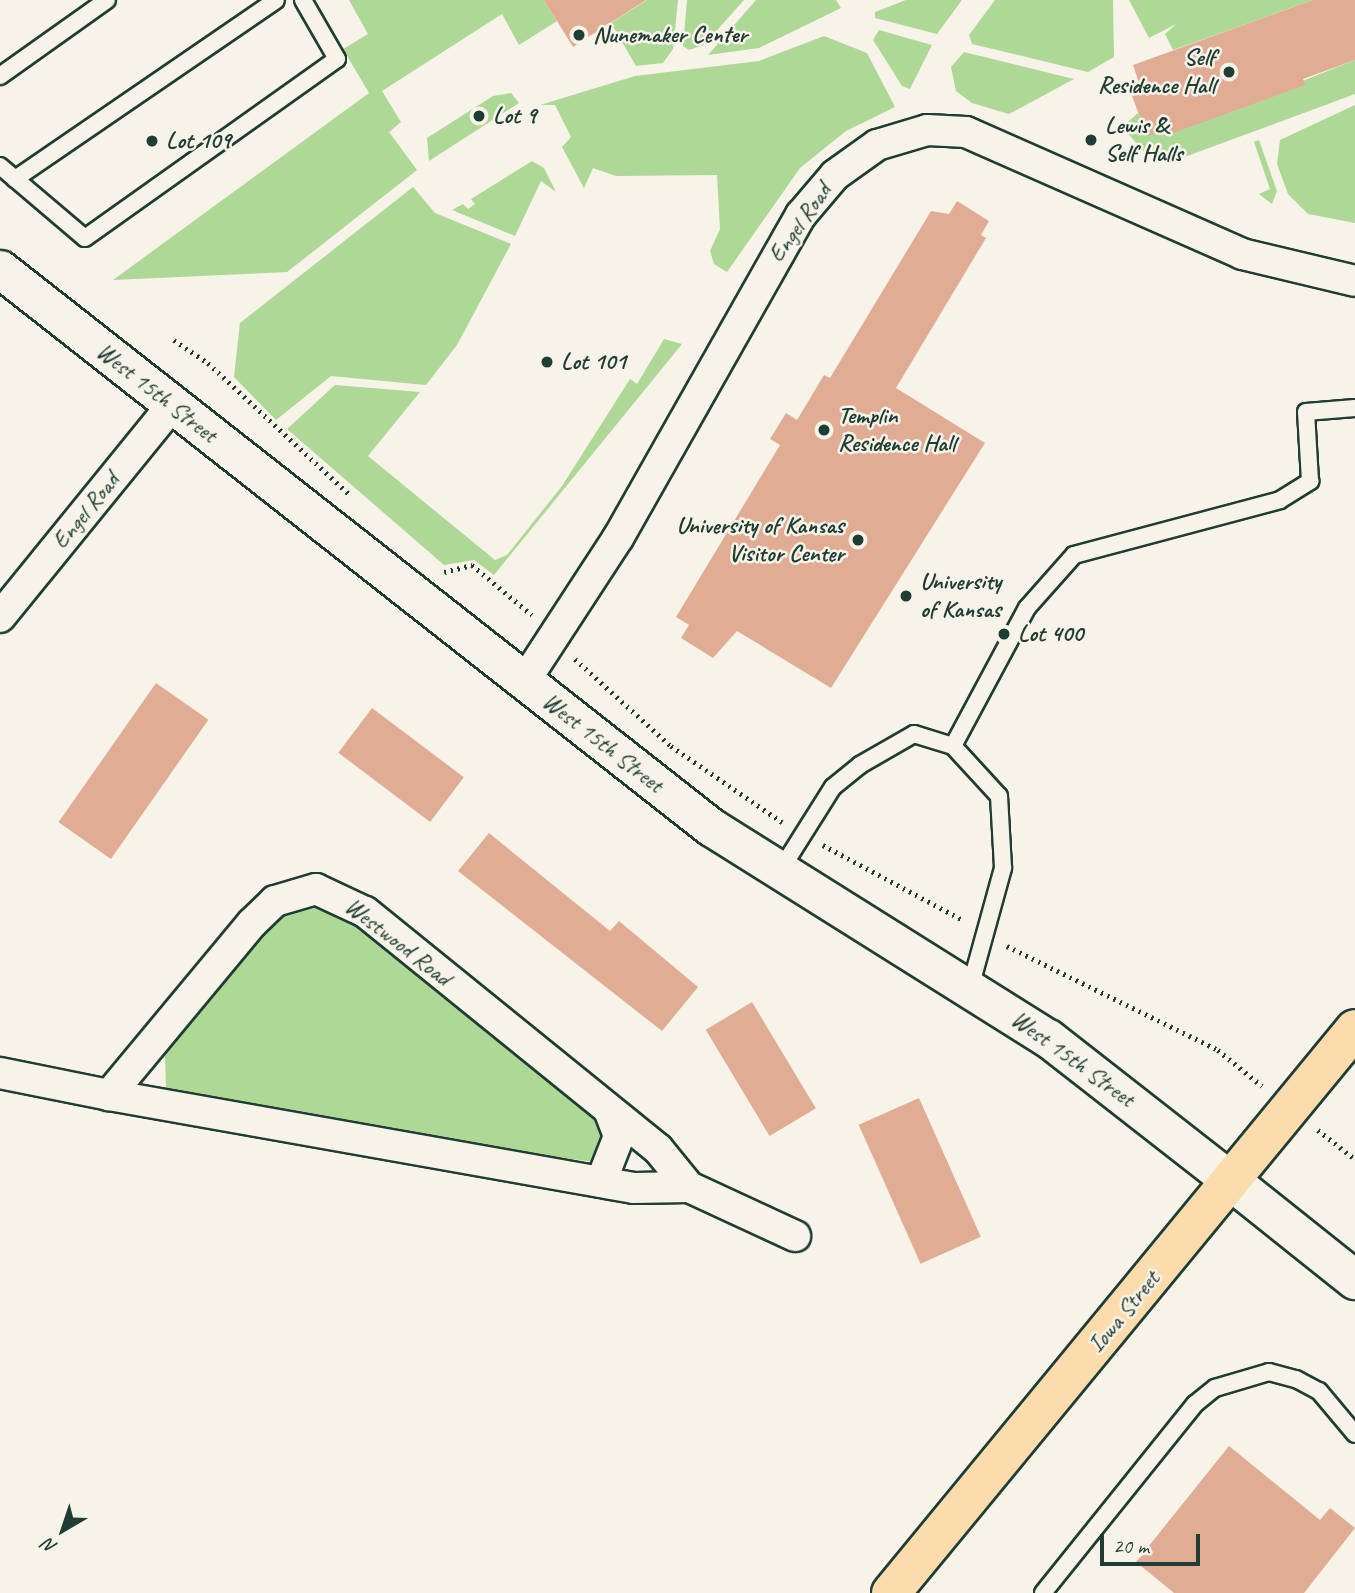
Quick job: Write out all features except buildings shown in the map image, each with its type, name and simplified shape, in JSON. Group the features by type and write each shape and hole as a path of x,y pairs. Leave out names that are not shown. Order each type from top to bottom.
{"highway":[{"name":"Iowa Street","path":"891,1593 1355,1029"}],"main road":[{"path":"1231,1181 1355,1280"}],"street":[{"name":"Engel Road","path":"524,682 556,638 801,215 835,175 877,145 927,130 966,132 1232,250 1355,281"},
{"name":"West 15th Street","path":"0,270 524,682 779,872 970,988 1094,1071 1231,1181"},
{"name":"Engel Road","path":"2,611 172,405"},
{"name":"Westwood Road","path":"109,1095 252,923 275,901 316,890 365,912 610,1113 658,1149 689,1187"},
{"name":"Westwood Road","path":"0,1073 109,1095 601,1182 689,1187 795,1236"},
{"path":"601,1182 619,1136 610,1113"}],"lane":[{"path":"0,76 107,0"},
{"path":"15,179 276,0"},
{"path":"0,166 85,238 337,59 303,0"},
{"path":"953,746 1027,608 1074,555 1280,500 1310,481 1306,412 1355,408"},
{"path":"779,872 805,836 833,787 890,746 914,734 953,746 999,796 1003,868 970,988"},
{"path":"1043,1593 1195,1404 1215,1388 1269,1372 1296,1379 1319,1391 1355,1434"}],"path":[{"path":"174,340 208,363 358,502"},
{"path":"432,564 442,572 472,565 556,638 671,746 805,836 985,933 1228,1058"},
{"path":"1348,1154 1355,1159"}],"green space":[{"path":"349,0 544,0 557,21 519,45 502,14 382,91 401,122 389,132 417,170 287,272 113,280 369,93 343,49 368,34"},
{"path":"647,0 678,0 673,49 663,63 636,66 611,23"},
{"path":"687,0 744,0 704,45 689,50 683,46"},
{"path":"756,0 836,0 841,8 759,48 708,55"},
{"path":"906,0 962,0 937,34 875,18 875,12"},
{"path":"995,0 1113,0 1114,57 1088,72 972,44 969,35"},
{"path":"1129,0 1313,0 1173,50 1165,34 1176,24 1149,38"},
{"path":"879,30 932,45 910,89 902,86 873,40"},
{"path":"824,36 867,53 895,107 846,131 800,168 727,272 714,264 710,251 720,229 717,175 616,176 593,168 584,188 562,147 571,137 555,105 540,105 635,76 759,61"},
{"path":"964,52 1074,79 1009,114 972,103 956,91 951,67"},
{"path":"1355,60 1355,94 1179,159 1147,155 1122,127 1138,113 1147,135 1163,130 1165,136"},
{"path":"511,93 519,103 429,161 427,138 493,96"},
{"path":"1355,105 1355,223 1308,214 1288,194 1277,164 1280,140"},
{"path":"1259,140 1277,191 1272,204 1259,194 1270,189 1254,142"},
{"path":"532,161 544,168 556,192 541,181 515,236 452,210 463,204 468,209 475,204 471,199"},
{"path":"413,187 435,213 511,244 457,345 426,385 331,376 276,420 234,377 240,323"},
{"path":"664,339 682,344 494,575 474,560 444,565 287,429 335,385 420,392 368,456 495,560 507,555 562,486 630,379 637,384"},
{"path":"307,904 322,904 367,929 597,1118 603,1142 594,1162 400,1136 166,1088 165,1054 208,993 274,919"}],"place":[{"name":"Nunemaker Center","path":"579,35"},
{"name":"Self Residence Hall","path":"1229,72"},
{"name":"Lot 9","path":"479,116"},
{"name":"Lewis & Self Halls","path":"1091,140"},
{"name":"Lot 109","path":"152,141"},
{"name":"Lot 101","path":"547,362"},
{"name":"Templin Residence Hall","path":"824,430"},
{"name":"University of Kansas Visitor Center","path":"858,540"},
{"name":"University of Kansas","path":"906,596"},
{"name":"Lot 400","path":"1004,634"}]}
